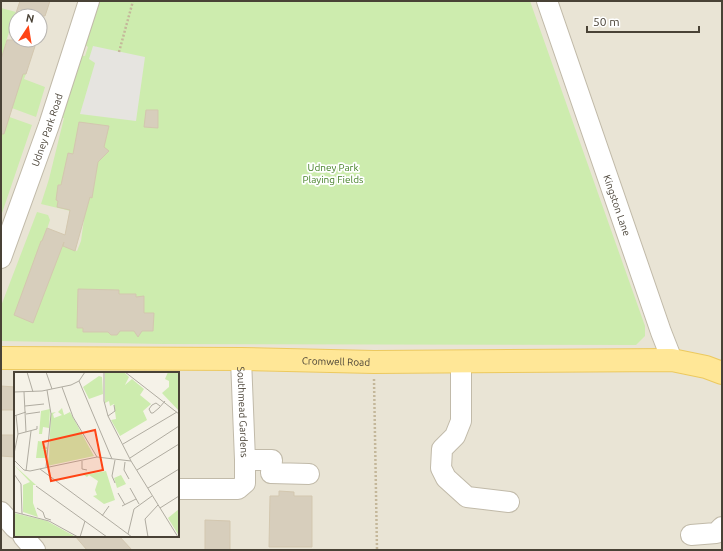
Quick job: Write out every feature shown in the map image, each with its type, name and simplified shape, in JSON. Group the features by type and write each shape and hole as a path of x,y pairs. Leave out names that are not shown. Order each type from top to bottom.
{"main road":[{"name":"Cromwell Road","path":"1,358 40,366 241,359 374,362 672,360"},
{"path":"672,360 706,367 722,373"}],"street":[{"name":"Udney Park Road","path":"1,258 49,125 89,1"},
{"name":"Kingston Lane","path":"547,1 658,325 672,360"},
{"name":"Southmead Gardens","path":"241,359 245,460 272,460 272,473 309,474"},
{"path":"461,361 461,421 455,436 442,449 441,468 446,478 467,497 509,502"},
{"path":"179,489 238,489 245,483 245,460"},
{"path":"691,535 716,533 722,527"},
{"path":"24,537 36,550"}],"path":[{"path":"118,52 133,1"},
{"path":"374,362 377,550"}],"shaded area":[{"path":"1,1 722,1 722,550 1,550"},
{"path":"93,46 145,57 136,121 80,114 95,63 89,59"}],"green space":[{"name":"Udney Park Playing Fields","path":"97,1 530,1 645,326 645,336 636,345 163,344 1,341 1,306 37,212 48,215 50,220 44,238 77,251 81,241 84,219 79,213 41,204 49,179 64,118 58,118 79,55 85,56 88,47 84,44"},
{"path":"1,8 8,10 8,35 1,59"},
{"path":"1,63 27,71 24,79 45,87 36,117 1,104"},
{"path":"1,114 32,125 1,216"}],"building":[{"path":"20,1 50,1 48,8 18,8"},
{"path":"7,40 8,48 34,48 26,74 23,74 4,134 1,134 1,59"},
{"path":"146,110 158,110 158,128 144,127"},
{"path":"79,122 109,126 104,147 109,151 98,162 92,198 90,197 75,251 63,246 64,242 33,323 14,315 47,228 65,235 70,210 57,207 58,201 56,200 58,185 61,185 68,153 73,154"},
{"path":"78,289 119,290 119,294 136,294 136,297 144,296 144,313 154,313 153,331 142,331 138,337 134,331 120,331 117,335 111,335 108,332 83,332 83,328 77,328"},
{"path":"1,386 14,387 14,410 1,410"},
{"path":"1,435 14,435 14,457 1,456"},
{"path":"279,491 294,492 294,496 312,496 312,547 269,547 270,496 279,496"},
{"path":"205,520 230,521 230,550 205,550"},
{"path":"76,537 120,537 132,550 87,550"}]}
